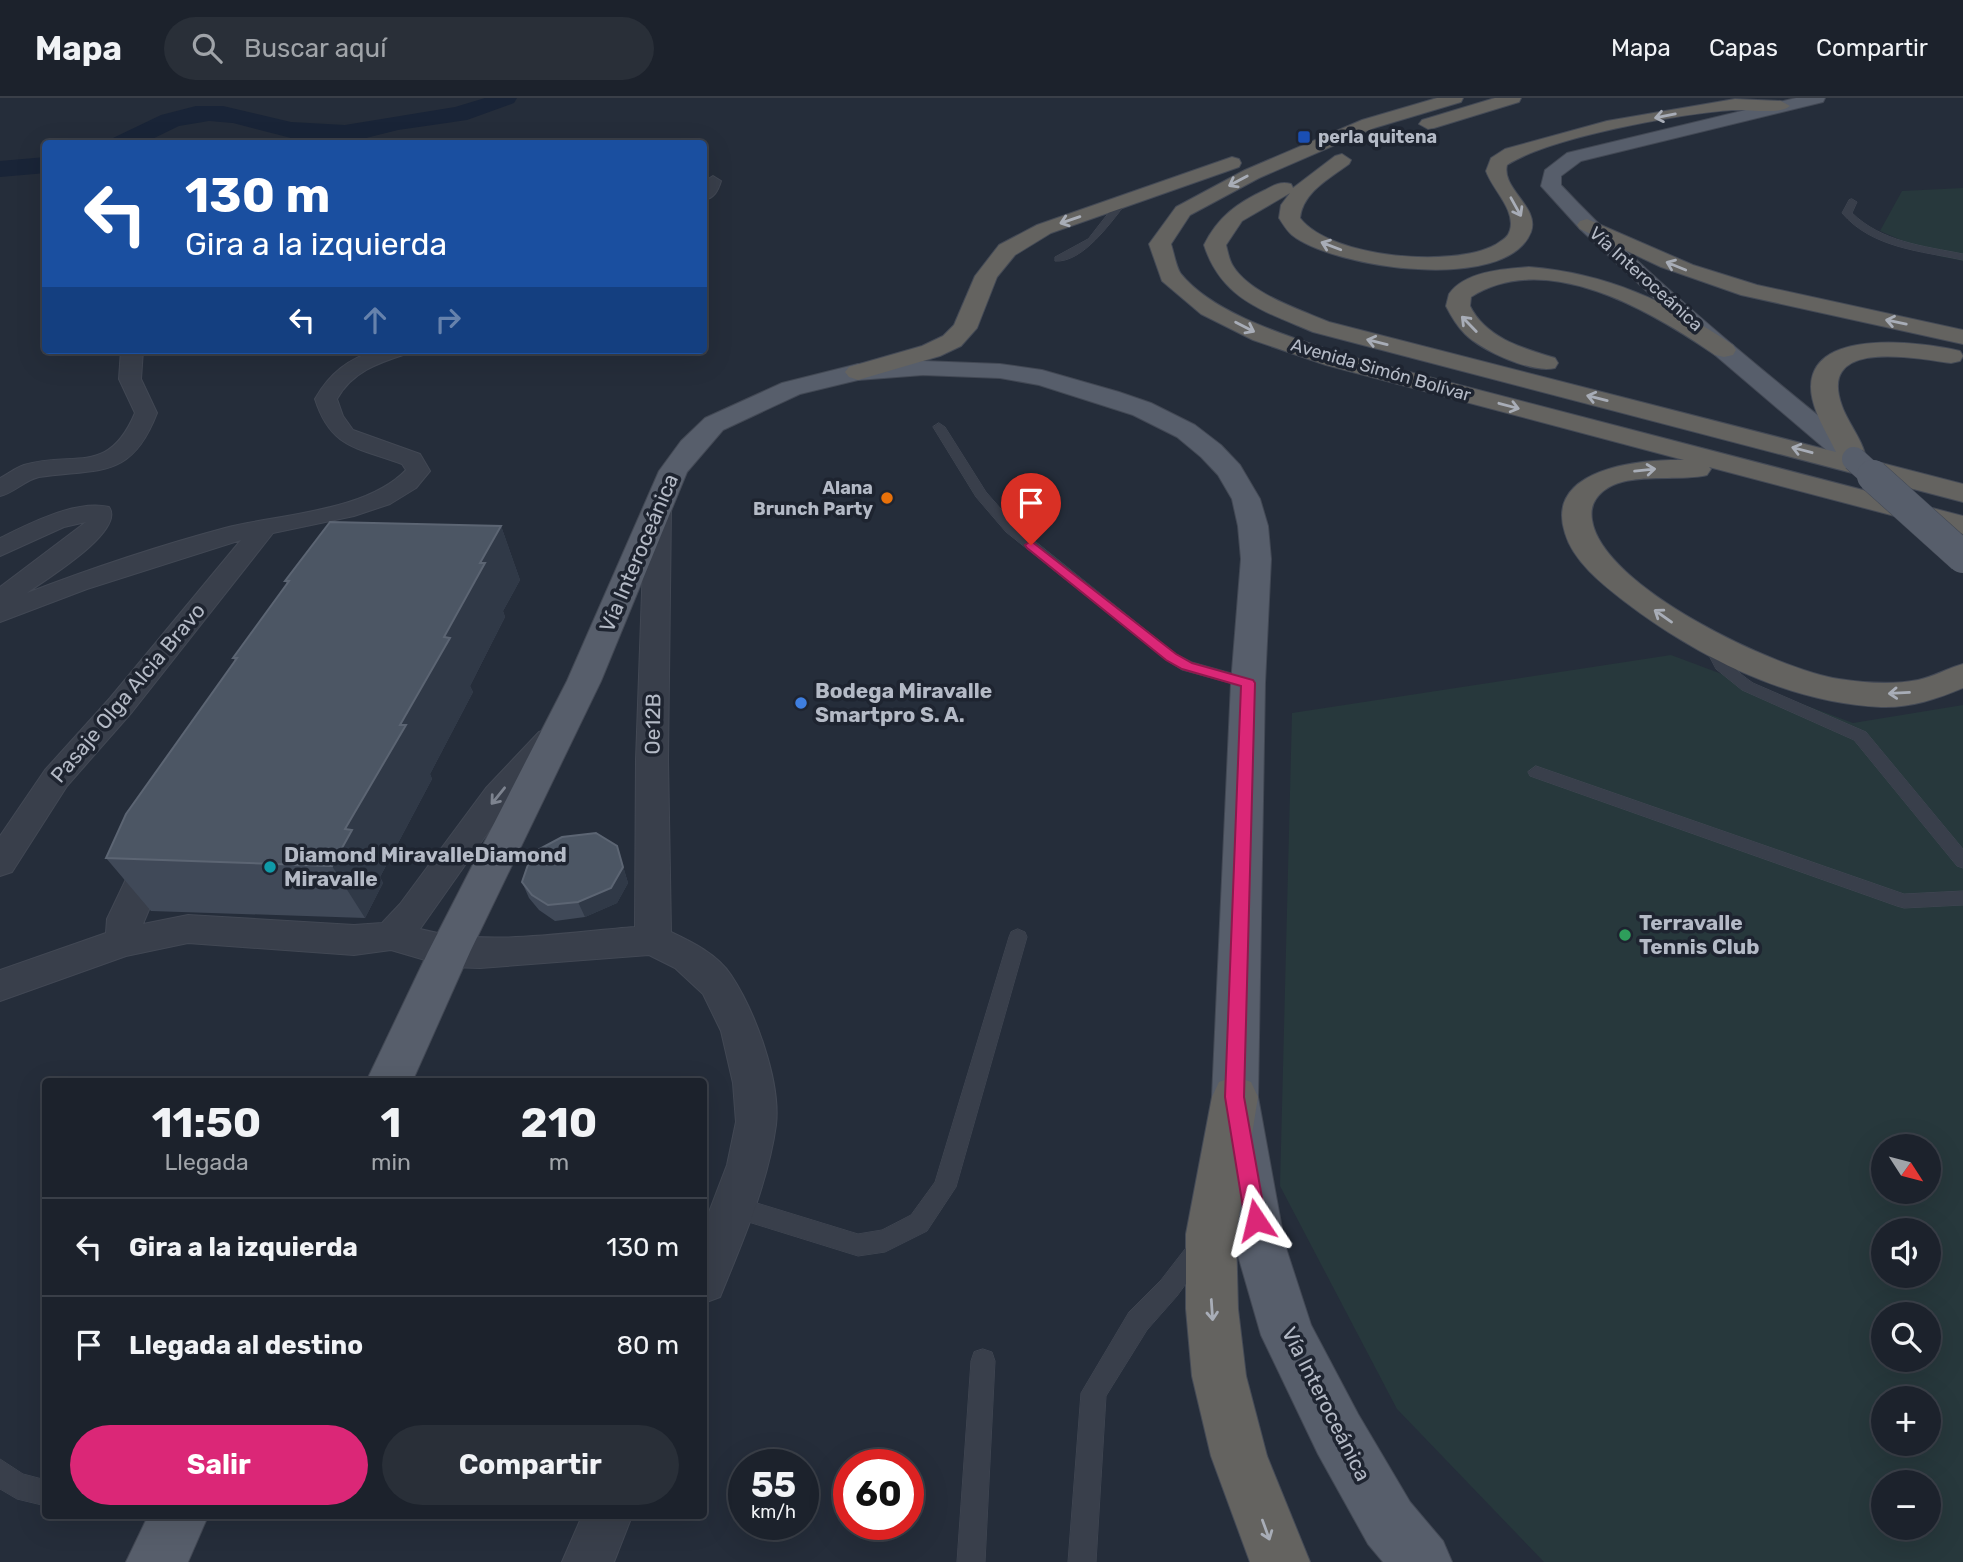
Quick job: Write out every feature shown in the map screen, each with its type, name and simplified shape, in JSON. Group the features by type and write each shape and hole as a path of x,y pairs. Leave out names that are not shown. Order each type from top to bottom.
{"highway":[{"name":"Avenida Simón Bolívar","path":"1455,98 1371,139 1342,160 1240,210 1222,226 1214,245 1223,269 1246,290 1266,303 1321,327 1963,493"},
{"name":"Avenida Simón Bolívar","path":"1513,98 1252,174 1183,211 1160,244 1170,276 1209,309 1261,335 1335,360 1963,525"},
{"path":"1342,160 1295,199 1289,210 1290,220 1299,230 1326,244 1361,256 1412,263 1468,261 1491,256 1503,249 1521,229 1522,217 1497,180 1495,170 1497,162 1510,153 1593,131 1704,109 1742,104 1781,106"},
{"path":"858,372 931,351 952,341 965,328 986,276 1007,250 1044,229 1328,129 1371,139"},
{"path":"1587,225 1678,267 1720,282 1777,298 1963,337"},
{"path":"1724,350 1655,307 1588,282 1513,274 1480,280 1460,294 1458,306 1462,318 1471,328 1499,346 1684,407 1758,439"},
{"path":"1854,458 1828,401 1824,384 1827,368 1838,357 1857,351 1882,349 1963,358"},
{"path":"1770,475 1686,468 1618,474 1595,484 1582,497 1576,515 1579,533 1592,554 1643,602 1713,646 1775,672 1822,686 1868,694 1908,693 1946,686 1963,675"},
{"path":"1235,1097 1211,1234 1212,1309 1219,1376 1239,1456 1280,1562"}],"main road":[{"name":"Vía Interoceánica","path":"1816,98 1574,157 1552,174 1551,186 1587,225 1724,350 1854,458 1963,557"},
{"name":"Vía Interoceánica","path":"391,1078 449,952 561,729 673,471 691,447 714,424 791,388 858,372 963,368 1042,378 1142,408 1186,431 1212,451 1230,471 1246,499 1253,526 1256,559 1248,683 1235,1097 1260,1245 1288,1335 1338,1434 1389,1522 1422,1562"}],"street":[{"path":"0,489 29,471 98,465 120,453 138,433 146,413 130,379 132,354"},
{"path":"0,613 77,583 232,534 354,509 382,499 407,484 418,471 412,459 345,435 332,417 326,400 334,382 350,370 389,354"},
{"name":"Oe12B","path":"653,940 652,760 658,508"},
{"path":"0,548 56,521 100,512 100,520 94,530 0,600"},
{"name":"Pasaje Olga Alcia Bravo","path":"0,863 56,778 121,705 264,528"},
{"path":"391,936 413,914 498,796 561,729"},
{"path":"124,942 125,919 166,832"},
{"path":"0,986 124,942 188,929 354,940 391,936 449,952 480,953 653,940 688,957 717,984 740,1031 753,1083 756,1122 748,1165 707,1274"},
{"path":"589,1562 606,1519"}],"lane":[{"path":"1058,259 1091,241 1122,202"},
{"path":"1852,202 1847,213 1858,227 1876,236 1963,257"},
{"path":"939,427 981,494 1011,529 1171,657 1187,666 1248,683"},
{"path":"1713,646 1722,666 1740,682 1840,723 1860,736 1963,861"},
{"path":"1536,772 1904,901 1963,898"},
{"path":"734,1207 858,1245 885,1241 919,1223 945,1187 1018,937"},
{"path":"1082,1562 1094,1393 1138,1321 1169,1288 1211,1234"},
{"path":"971,1562 983,1361"},
{"path":"0,1472 17,1486 42,1492"}],"shaded area":[{"path":"1963,188 1963,261 1938,256 1880,231 1902,191"},
{"name":"Terravalle Tennis Club","path":"1671,655 1853,723 1963,705 1963,1562 1544,1562 1397,1409 1280,1186 1292,713"}],"building":[{"path":"330,522 501,526 480,563 485,563 444,637 450,638 400,725 406,725 345,829 352,830 332,866 106,858 126,814 289,581 285,581"},
{"path":"596,833 617,846 623,867 611,888 578,902 548,905 532,895 522,882 532,853 562,837"}],"waterway":[{"path":"130,140 170,120 196,114 223,114 291,130 345,133 467,112 505,98"},
{"path":"0,169 42,165"}],"place":[{"name":"perla quitena","path":"1304,137"},
{"name":"Alana Brunch Party","path":"887,498"},
{"name":"Bodega Miravalle Smartpro S. A.","path":"801,703"},
{"name":"Diamond MiravalleDiamond Miravalle","path":"270,867"},
{"name":"Terravalle Tennis Club","path":"1625,935"}],"route":[{"path":"1031,545 1171,657 1187,666 1248,683 1235,1097 1256,1220"}]}
